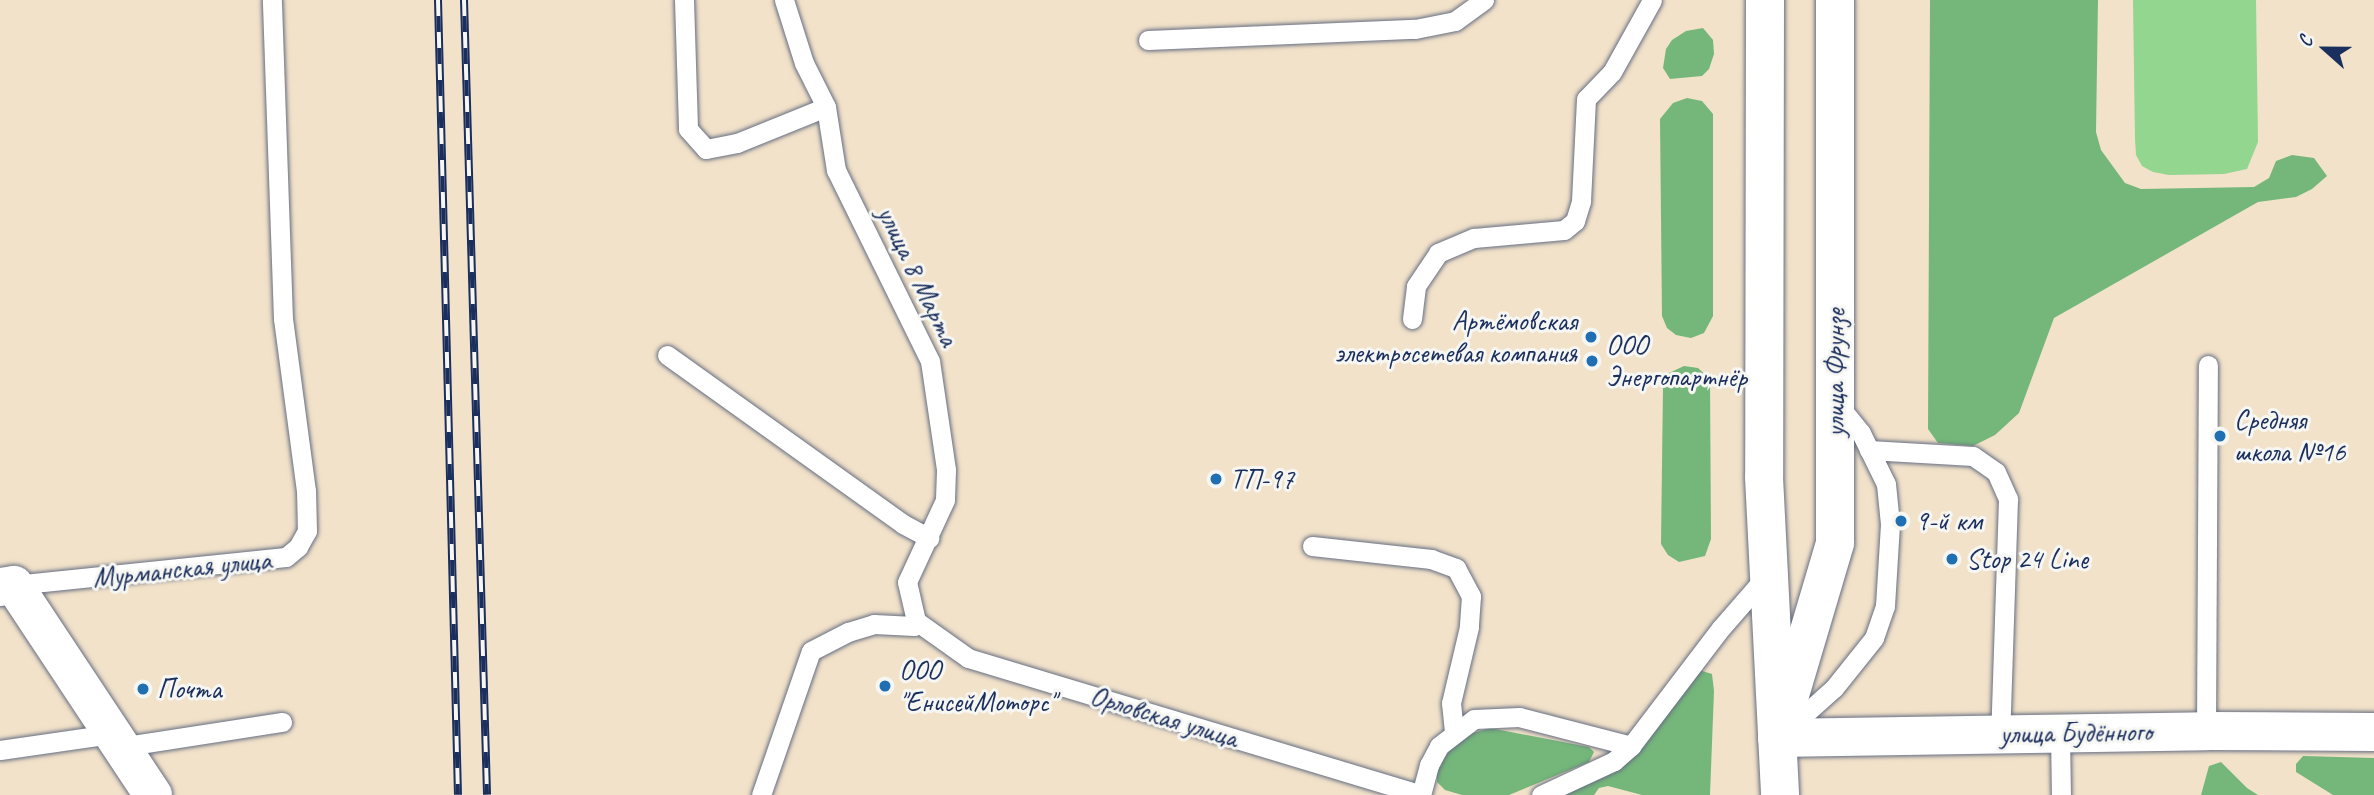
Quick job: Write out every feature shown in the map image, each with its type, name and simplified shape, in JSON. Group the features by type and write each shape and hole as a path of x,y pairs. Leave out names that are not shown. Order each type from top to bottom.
{"main road":[{"name":"улица Фрунзе","path":"1765,0 1764,478 1780,795"},
{"name":"улица Фрунзе","path":"1777,738 1835,543 1835,0"},
{"name":"Мурманская улица","path":"7,586 153,795"},
{"name":"улица Будённого","path":"1777,738 2206,731 2374,732"}],"lane":[{"name":"Мурманская улица","path":"7,586 286,557 298,547 307,531 306,491 283,319 272,0"},
{"path":"684,0 688,129 706,149 737,143 826,107"},
{"name":"улица 8 Марта","path":"784,0 804,63 826,107 836,170 930,361 946,470 946,500 908,582 916,621"},
{"path":"1148,40 1415,29 1455,21 1484,0"},
{"path":"1412,318 1416,286 1438,253 1474,238 1564,230 1575,221 1581,201 1586,99 1612,72 1652,0"},
{"path":"667,355 903,524 929,538"},
{"path":"2206,731 2208,365"},
{"path":"1777,738 1834,688 1874,638 1885,606 1890,524 1886,484 1861,433 1835,402"},
{"path":"1869,450 1973,456 1996,472 2008,499 2000,734"},
{"path":"1312,546 1421,557 1455,568 1471,596 1469,627 1451,703 1454,734"},
{"path":"1541,795 1614,761 1630,746 1721,628 1768,574"},
{"path":"761,795 811,651 848,632 874,624 914,626 916,621"},
{"name":"Орловская улица","path":"916,621 968,658 1421,795"},
{"path":"1421,795 1429,765 1439,746 1474,719 1519,717 1630,746"},
{"path":"0,750 116,741 282,722"},
{"path":"2060,734 2060,795"}],"green space":[{"path":"1930,0 2098,0 2096,132 2101,150 2125,183 2141,189 2254,187 2269,178 2276,161 2292,155 2314,158 2327,176 2312,189 2296,197 2258,202 2054,318 2019,413 1995,435 1973,446 1938,443 1928,429"},
{"path":"2133,0 2256,0 2258,142 2247,169 2224,174 2169,175 2153,172 2142,166 2136,155 2135,139"},
{"path":"1703,28 1713,40 1714,54 1709,69 1702,76 1670,79 1663,68 1666,49 1672,40 1686,31"},
{"path":"1687,98 1702,101 1713,114 1713,316 1704,333 1691,338 1676,335 1667,328 1662,316 1660,119 1673,103"},
{"path":"1684,366 1698,368 1710,379 1711,539 1705,556 1679,562 1668,555 1661,544 1663,386 1669,373"},
{"path":"1699,670 1712,674 1714,691 1710,795 1642,795 1608,786 1599,788 1594,795 1560,795 1589,783"},
{"path":"1490,728 1589,747 1594,752 1589,762 1509,795 1462,795 1445,790 1437,782 1437,769 1451,748 1473,733"},
{"path":"2303,756 2374,758 2374,795 2333,795 2296,772 2296,764"},
{"path":"2221,762 2258,795 2201,795 2209,766"}],"railway":[{"path":"438,0 458,795"},
{"path":"464,0 487,795"}],"place":[{"name":"Артёмовская электросетевая компания","path":"1591,337"},
{"name":"ООО Энергопартнёр","path":"1592,361"},
{"name":"Средняя школа №16","path":"2220,436"},
{"name":"ТП-97","path":"1216,479"},
{"name":"9-й км","path":"1901,521"},
{"name":"Stop 24 Line","path":"1952,559"},
{"name":"ООО \"ЕнисейМоторс\"","path":"885,686"},
{"name":"Почта","path":"143,689"}]}
